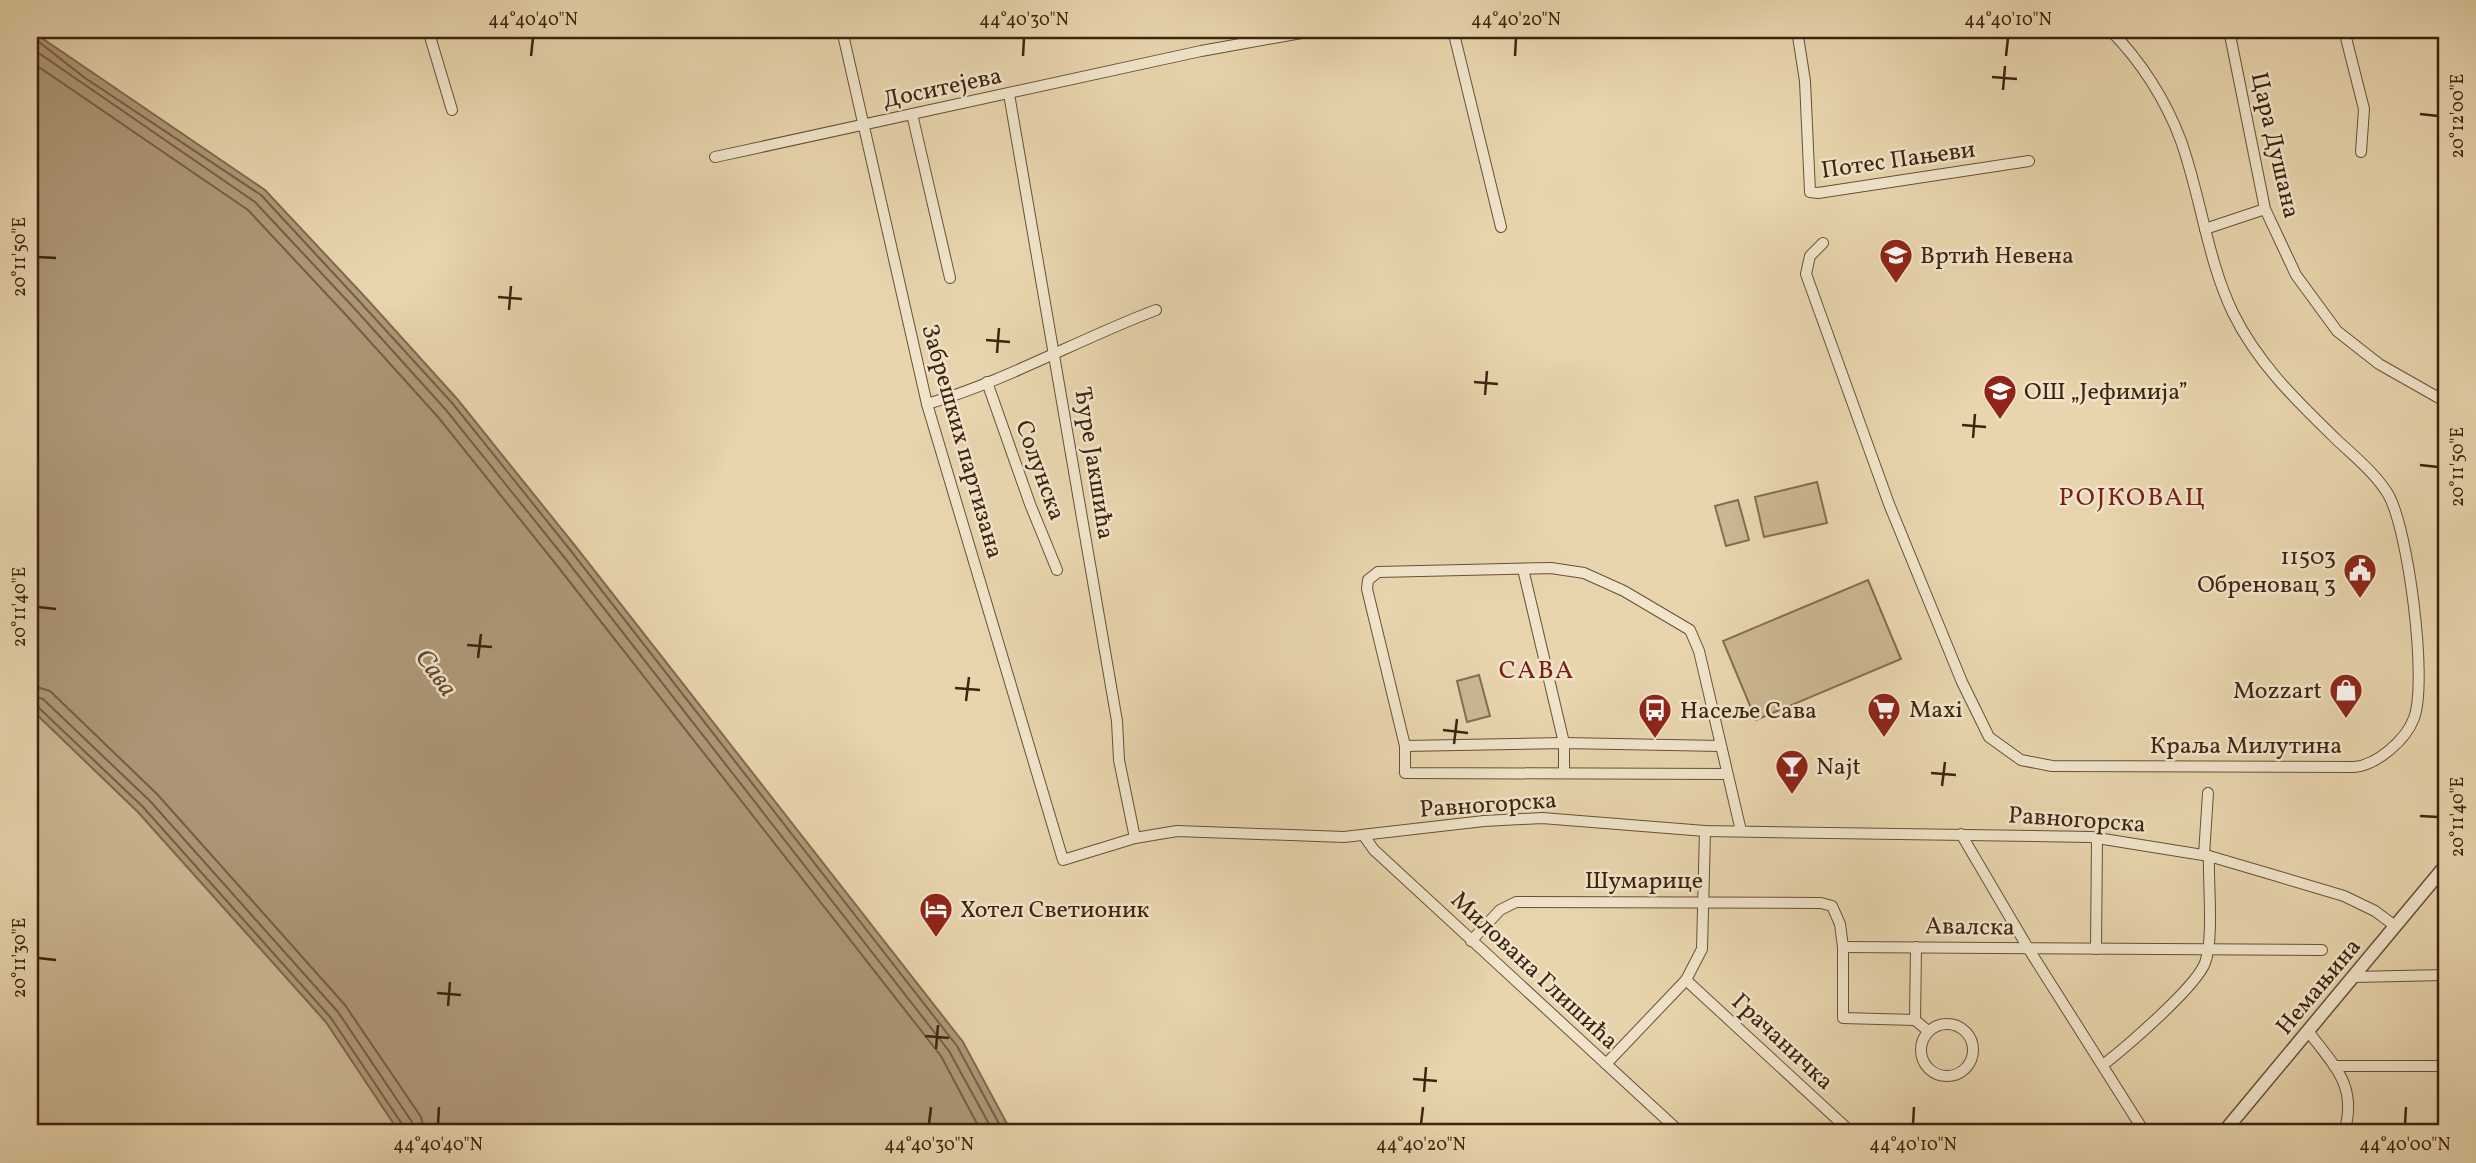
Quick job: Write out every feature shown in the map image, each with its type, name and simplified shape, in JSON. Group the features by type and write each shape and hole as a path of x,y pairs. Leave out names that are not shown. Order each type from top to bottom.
{"street":[{"path":"428,30 452,110"},
{"name":"Забрешких партизана","path":"842,30 927,404 1034,757 1061,859"},
{"name":"Доситејева","path":"715,158 1201,51 1318,30"},
{"path":"1453,30 1501,227"},
{"name":"Потес Пањеви","path":"1797,30 1805,80 1808,188 1814,194 2029,161"},
{"name":"Краља Милутина","path":"1824,243 1810,256 1806,274 1889,505 1962,682 1989,737 2021,760 2052,766 2366,765 2406,732 2414,719 2418,695 2410,584 2399,521 2390,497 2374,475 2263,362 2234,313 2219,279 2175,125 2144,71 2110,30"},
{"name":"Цара Душана","path":"2230,30 2264,209 2296,275 2337,331 2379,364 2446,402"},
{"path":"2344,30 2364,110 2361,152"},
{"name":"Ђуре Јакшића","path":"1009,94 1117,722 1123,785 1135,838"},
{"path":"912,114 950,278"},
{"path":"2205,229 2264,209"},
{"path":"927,404 987,382 1156,310"},
{"name":"Солунска","path":"987,382 1030,504 1057,570"},
{"name":"Равногорска","path":"1727,774 1405,773 1405,746 1367,589 1368,580 1378,572 1551,568 1584,573 1624,591 1690,630 1699,651 1741,831"},
{"name":"Равногорска","path":"1523,569 1564,743 1564,772"},
{"path":"1405,746 1564,743 1721,746"},
{"path":"2103,1065 2192,982 2204,965 2208,948 2208,793"},
{"name":"Равногорска","path":"1061,859 1135,838 1177,831 1323,838 1364,836 1484,821 1542,818 1704,831 2098,838 2206,855 2344,896 2375,911 2396,926"},
{"path":"1606,1064 1686,980 1702,949 1704,831"},
{"path":"1961,834 2028,948 2145,1133"},
{"name":"Милована Глишића","path":"1364,836 1374,850 1471,941 1681,1133"},
{"path":"2096,948 2098,838"},
{"name":"Немањина","path":"2223,1133 2446,865"},
{"name":"Шумарице","path":"1471,941 1500,910 1516,902 1704,900 1821,903 1832,906 1840,924 1843,947"},
{"path":"1843,947 1843,1018 1915,1020 1928,1031"},
{"name":"Авалска","path":"1843,947 2322,950"},
{"path":"1915,1020 1916,947"},
{"path":"2353,976 2446,975"},
{"name":"Грачаничка","path":"1686,980 1852,1133"},
{"path":"1951,1024 1965,1031 1973,1046 1965,1069 1951,1076 1943,1076 1928,1069 1923,1062 1921,1046 1928,1031 1951,1024"},
{"path":"2308,1031 2334,1066 2349,1097 2350,1115 2344,1133"},
{"path":"2334,1066 2446,1066"}],"shaded area":[{"path":"1817,482 1827,523 1764,537 1755,497"},
{"path":"1738,500 1749,540 1726,546 1715,506"},
{"path":"1868,580 1901,659 1756,720 1723,641"},
{"path":"1479,675 1490,716 1467,722 1457,681"},
{"path":"30,708 138,812 326,1022 400,1133 30,1133"}],"water":[{"name":"Сава","path":"30,30 265,190 458,400 963,1042 1012,1133 400,1133 326,1022 138,812 30,708"}],"place":[{"name":"Вртић Невена","path":"1896,285"},
{"name":"ОШ „Јефимија”","path":"2000,421"},
{"name":"11503 Обреновац 3","path":"2360,600"},
{"name":"Mozzart","path":"2346,720"},
{"name":"Maxi","path":"1884,739"},
{"name":"Насеље Сава","path":"1655,740"},
{"name":"Najt","path":"1792,796"},
{"name":"Хотел Светионик","path":"936,939"}],"district":[{"name":"РОЈКОВАЦ","path":"2133,496"},
{"name":"САВА","path":"1537,669"}]}
